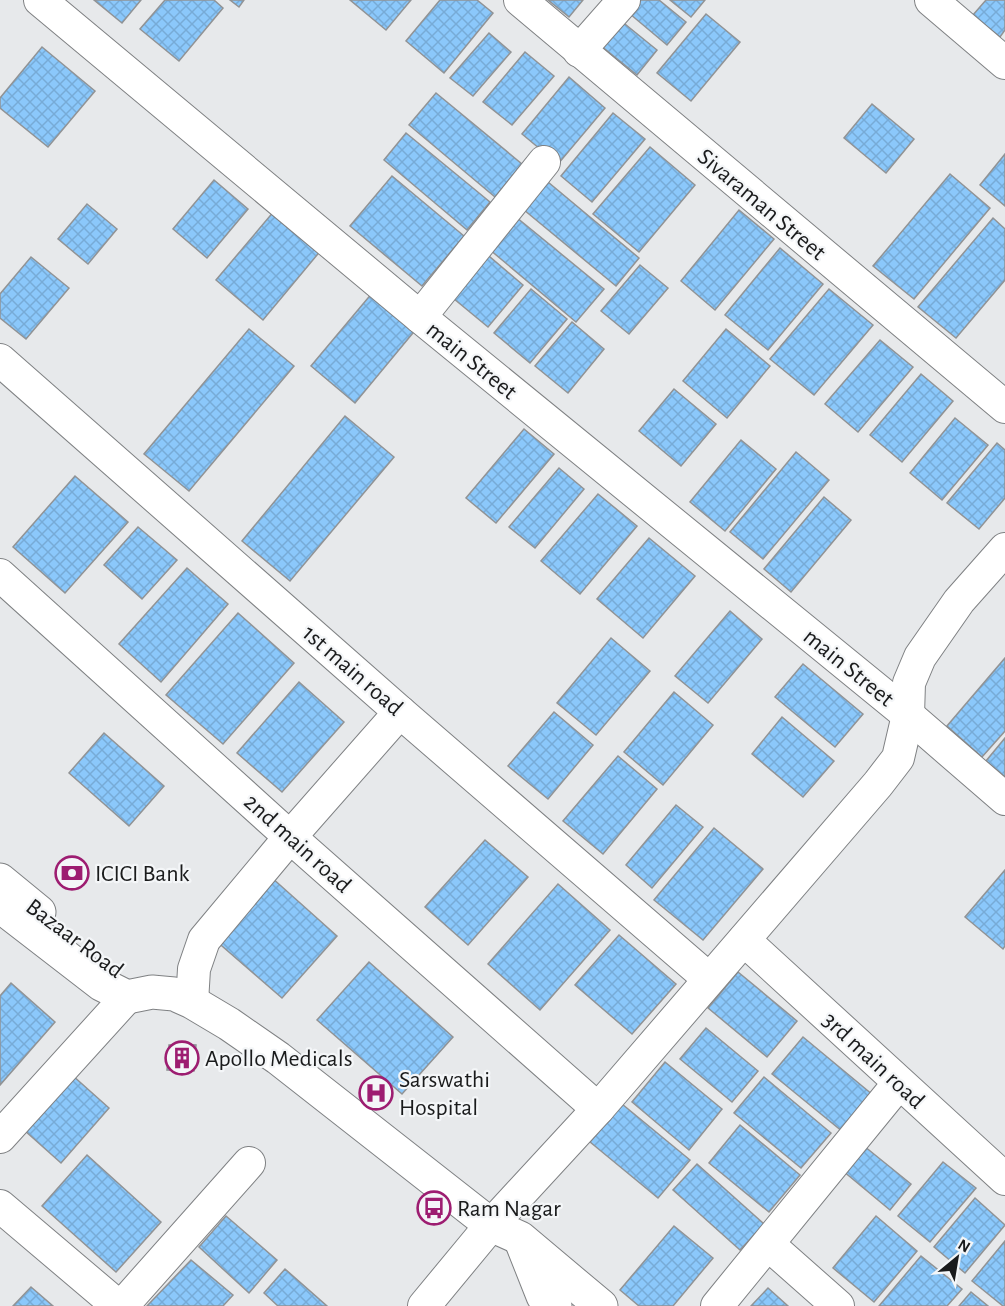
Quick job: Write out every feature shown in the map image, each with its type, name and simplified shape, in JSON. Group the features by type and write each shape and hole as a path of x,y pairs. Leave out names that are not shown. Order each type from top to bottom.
{"main road":[{"name":"Bazaar Road","path":"0,880 140,995"},
{"name":"Bazaar Road","path":"0,906 101,984 140,995 174,994 229,1024 278,1058 491,1226 520,1238 602,1306"},
{"path":"520,1238 543,1296 555,1306"}],"street":[{"name":"main Street","path":"40,0 420,317 908,715 1005,799"},
{"name":"Sivaraman Street","path":"520,0 1005,406"},
{"path":"579,51 624,0"},
{"path":"931,0 1005,63"},
{"path":"420,317 544,162"},
{"name":"1st main road","path":"0,360 400,712 709,979"},
{"path":"424,1306 491,1226 598,1109 898,758 908,715 909,683 920,657 959,601 1005,549"},
{"name":"2nd main road","path":"0,576 290,837 598,1109"},
{"path":"192,1002 194,969 204,940 290,837 400,712"},
{"name":"3rd main road","path":"744,940 1005,1179"},
{"path":"0,1137 140,995"},
{"path":"717,1306 899,1083"},
{"path":"122,1306 249,1163"},
{"path":"0,1206 118,1306"},
{"path":"769,1245 838,1306"}],"building":[{"path":"94,0 141,0 122,23"},
{"path":"165,0 214,0 223,8 179,61 140,29"},
{"path":"230,0 244,0 239,7"},
{"path":"350,0 411,0 386,30"},
{"path":"440,0 477,0 493,13 444,73 406,41"},
{"path":"548,0 583,0 569,17"},
{"path":"641,0 659,0 686,22 667,45 630,14"},
{"path":"670,0 705,0 691,17"},
{"path":"986,0 1005,0 1005,30 1000,37 973,15"},
{"path":"706,14 740,42 691,101 657,73"},
{"path":"620,20 657,50 637,75 600,45"},
{"path":"489,33 511,52 473,96 450,78"},
{"path":"42,47 95,91 48,147 0,108 0,98"},
{"path":"525,52 554,76 512,125 483,102"},
{"path":"569,77 605,108 558,164 522,134"},
{"path":"436,93 522,164 495,197 409,125"},
{"path":"872,104 914,139 886,173 844,138"},
{"path":"613,113 645,139 592,202 561,176"},
{"path":"406,133 490,202 467,230 384,160"},
{"path":"650,147 695,185 639,252 593,214"},
{"path":"1005,154 1005,206 980,185"},
{"path":"950,174 990,208 914,299 873,266"},
{"path":"392,176 464,236 422,286 350,226"},
{"path":"542,177 639,258 616,286 518,205"},
{"path":"214,180 248,209 207,258 173,229"},
{"path":"87,204 117,229 88,264 58,239"},
{"path":"275,210 322,249 263,320 216,280"},
{"path":"739,210 774,239 715,310 681,281"},
{"path":"516,217 604,289 576,322 489,249"},
{"path":"993,218 1005,229 1005,280 956,338 918,307"},
{"path":"780,248 823,284 768,350 725,315"},
{"path":"483,251 523,285 488,327 448,294"},
{"path":"31,257 69,288 26,339 0,318 0,294"},
{"path":"640,265 668,288 629,334 601,311"},
{"path":"531,289 567,319 530,363 494,333"},
{"path":"829,289 873,325 814,395 770,359"},
{"path":"373,292 417,328 355,403 311,366"},
{"path":"572,322 604,349 568,393 535,366"},
{"path":"249,329 294,366 189,491 144,454"},
{"path":"726,329 770,366 727,418 683,381"},
{"path":"880,340 913,367 858,432 825,404"},
{"path":"921,374 953,401 902,462 870,435"},
{"path":"674,389 716,424 681,466 639,431"},
{"path":"345,416 394,457 290,581 242,541"},
{"path":"955,418 988,445 942,500 910,473"},
{"path":"524,429 554,454 496,523 466,498"},
{"path":"741,440 776,469 725,531 690,502"},
{"path":"997,443 1005,450 1005,498 979,529 947,503"},
{"path":"796,452 829,480 763,559 730,532"},
{"path":"559,468 584,489 535,548 509,527"},
{"path":"75,476 128,522 65,593 13,547"},
{"path":"598,494 637,526 580,594 541,561"},
{"path":"824,497 851,520 791,592 764,569"},
{"path":"138,527 177,560 142,599 104,565"},
{"path":"649,538 695,576 643,638 597,599"},
{"path":"187,568 228,604 161,682 119,644"},
{"path":"730,611 762,639 708,703 675,676"},
{"path":"238,613 294,663 223,744 166,695"},
{"path":"611,638 650,671 596,735 557,703"},
{"path":"1005,658 1005,731 982,757 947,726"},
{"path":"803,664 863,714 835,747 775,697"},
{"path":"299,682 344,722 282,792 237,753"},
{"path":"674,692 713,725 663,785 624,752"},
{"path":"554,712 593,745 548,799 508,766"},
{"path":"782,717 834,761 803,797 752,754"},
{"path":"104,733 164,786 129,826 69,773"},
{"path":"1005,738 1005,777 986,761"},
{"path":"618,756 657,789 603,854 563,821"},
{"path":"676,805 703,827 652,888 626,865"},
{"path":"714,828 763,869 703,940 654,900"},
{"path":"485,840 528,877 468,945 425,907"},
{"path":"1005,870 1005,946 1003,949 965,917"},
{"path":"271,877 337,936 282,998 215,940"},
{"path":"558,884 610,930 540,1010 488,964"},
{"path":"619,935 676,984 632,1034 575,985"},
{"path":"369,962 453,1037 402,1094 317,1020"},
{"path":"738,972 797,1021 767,1057 708,1008"},
{"path":"11,983 55,1022 0,1085 0,996"},
{"path":"706,1028 758,1071 732,1102 680,1059"},
{"path":"803,1037 873,1095 843,1132 772,1074"},
{"name":"Apollo Medicals","path":"169,1045 196,1045 194,1071 167,1070"},
{"path":"665,1062 722,1109 689,1150 632,1102"},
{"path":"72,1075 109,1108 61,1163 24,1130"},
{"path":"764,1077 831,1133 801,1168 734,1113"},
{"path":"622,1104 690,1160 658,1198 590,1142"},
{"path":"740,1125 800,1175 769,1212 709,1163"},
{"path":"864,1146 911,1184 890,1210 843,1171"},
{"path":"87,1155 161,1222 116,1272 42,1206"},
{"path":"943,1162 976,1188 930,1242 898,1216"},
{"path":"697,1164 764,1224 740,1250 673,1190"},
{"path":"975,1198 1005,1225 965,1273 934,1247"},
{"path":"226,1216 277,1260 249,1293 199,1247"},
{"path":"876,1216 917,1251 874,1302 833,1268"},
{"path":"674,1226 713,1258 673,1306 639,1306 620,1290"},
{"path":"1005,1241 1005,1306 1003,1306 972,1281"},
{"path":"921,1256 962,1289 947,1306 879,1306"},
{"path":"191,1260 233,1295 223,1306 147,1306"},
{"path":"285,1269 327,1306 278,1306 264,1293"},
{"path":"31,1287 53,1306 13,1306"},
{"path":"768,1288 788,1306 751,1306"},
{"path":"971,1292 988,1306 959,1306"}],"place":[{"name":"ICICI Bank","path":"72,873"},
{"name":"Apollo Medicals","path":"182,1058"},
{"name":"Sarswathi Hospital","path":"376,1093"},
{"name":"Ram Nagar","path":"434,1208"}]}
